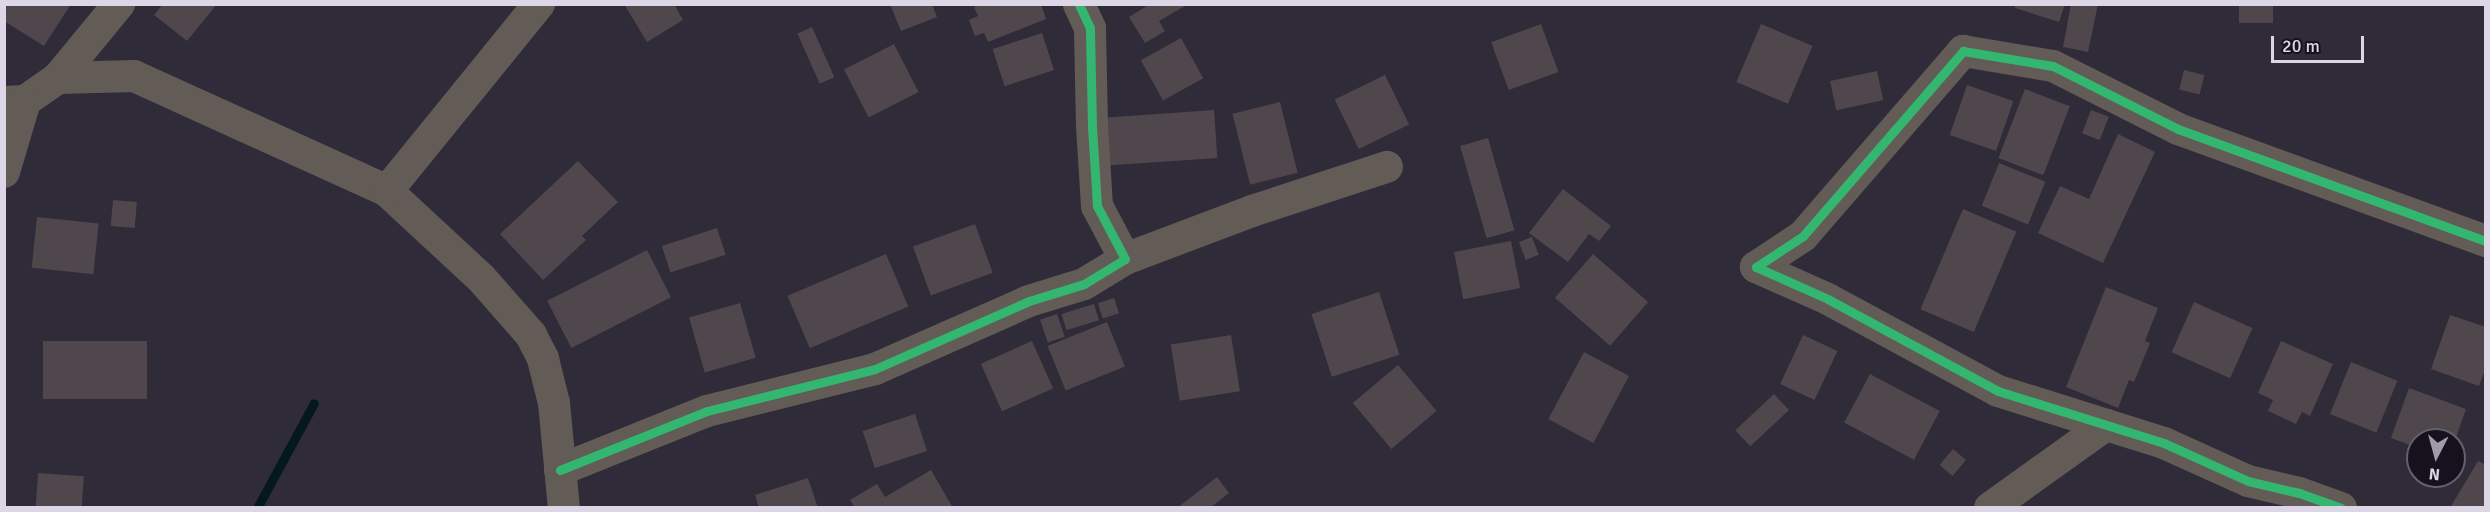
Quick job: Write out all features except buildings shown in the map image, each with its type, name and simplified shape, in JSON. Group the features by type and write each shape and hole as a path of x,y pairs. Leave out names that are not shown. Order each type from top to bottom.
{"street":[{"path":"4,172 15,101 58,78 119,4"},
{"path":"387,191 539,4"},
{"path":"1079,4 1090,28 1092,126 1097,206 1125,259"},
{"path":"2341,507 2299,493 2248,481 2164,443 1998,391 1828,299 1756,267 1803,236 1963,51 2053,66 2178,129 2486,241"},
{"path":"58,78 134,76 387,191 481,278 531,335 543,359 554,403 564,507"},
{"path":"560,470 707,411 875,369 1029,301 1084,284 1125,259 1252,211 1387,167"},
{"path":"1990,507 2106,425"}],"waterway":[{"path":"257,508 314,403"}],"cycle path":[{"path":"560,470 707,411 875,369 1029,301 1084,284 1125,259 1097,206 1092,126 1090,28 1079,4"},
{"path":"2341,508 2299,493 2248,481 2164,443 1998,391 1828,299 1756,267 1803,236 1963,51 2053,66 2178,129 2486,241"}]}
